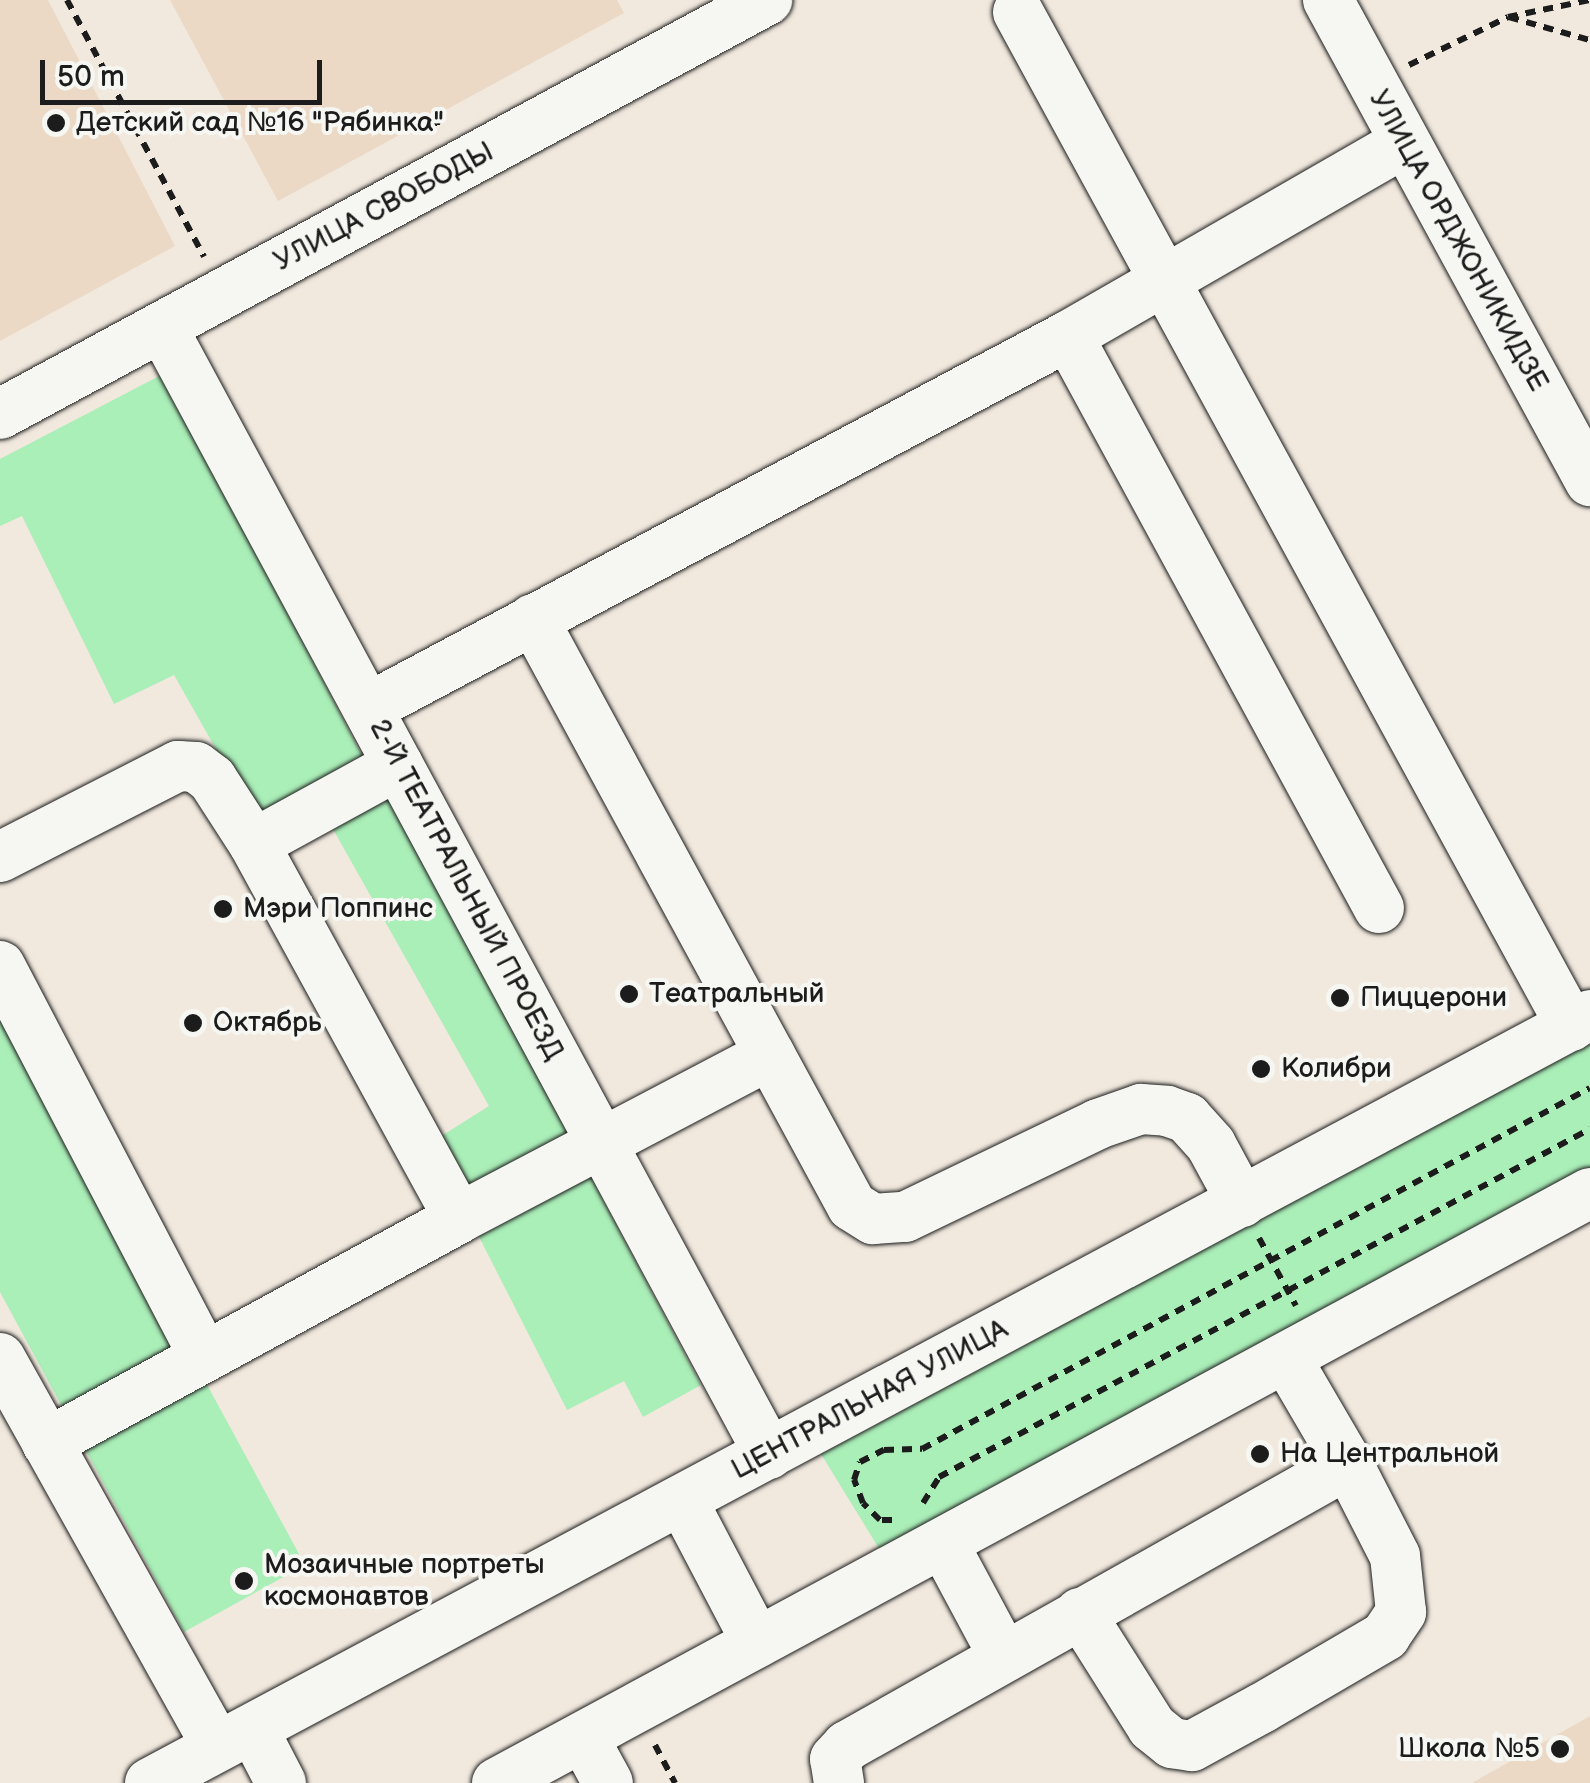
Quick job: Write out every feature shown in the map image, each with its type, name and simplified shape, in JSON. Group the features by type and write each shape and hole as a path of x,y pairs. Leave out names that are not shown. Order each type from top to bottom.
{"street":[{"name":"УЛИЦА СВОБОДЫ","path":"0,414 768,0"},
{"name":"УЛИЦА ОРДЖОНИКИДЗЕ","path":"1328,0 1590,481"},
{"path":"1018,12 1164,281 1580,1020"},
{"path":"368,708 1068,336 1403,143"},
{"name":"2-Й ТЕАТРАЛЬНЫЙ ПРОЕЗД","path":"162,327 769,1454"},
{"path":"1068,336 1380,908"},
{"path":"533,620 852,1206 873,1219 905,1217 1098,1124 1141,1109 1167,1110 1187,1118 1210,1145 1242,1202"},
{"path":"254,844 398,764"},
{"path":"0,857 178,766 196,767 212,779 254,844 459,1218"},
{"path":"0,966 204,1358"},
{"name":"ЦЕНТРАЛЬНАЯ УЛИЦА","path":"150,1783 1580,1020"},
{"path":"26,1427 204,1358 459,1218 770,1055"},
{"path":"498,1783 757,1642 921,1524 1302,1350 1590,1194"},
{"path":"1080,1613 1152,1728 1172,1743 1192,1746 1385,1636 1400,1612 1396,1556 1348,1464 1302,1350"},
{"path":"0,1358 26,1427 235,1738 282,1783"},
{"path":"839,1783 835,1759 847,1746 1348,1464"},
{"path":"682,1500 757,1642"},
{"path":"921,1524 1003,1655"},
{"path":"583,1736 608,1783"}],"path":[{"path":"67,0 224,294"},
{"path":"1371,84 1508,17 1590,0"},
{"path":"1508,17 1590,40"},
{"path":"1590,1088 922,1449 884,1450 860,1462 854,1480 863,1502 880,1520 921,1524 939,1476 1590,1130"},
{"path":"1242,1202 1286,1291 1302,1350"}],"shaded area":[{"name":"Детский сад №16 \"Рябинка\"","path":"0,0 48,0 175,246 0,341"},
{"path":"170,0 617,0 624,13 278,201"},
{"name":"Школа №5","path":"1590,1716 1590,1783 1472,1783"}],"green space":[{"path":"163,374 366,763 255,818 174,675 114,704 22,516 0,526 0,459"},
{"path":"384,786 701,1385 643,1417 624,1381 567,1410 441,1162 435,1140 489,1106 325,815"},
{"path":"0,1004 305,1565 184,1632 0,1292"},
{"path":"1590,1043 1590,1171 883,1555 821,1454"}],"place":[{"name":"Детский сад №16 \"Рябинка\"","path":"56,123"},
{"name":"Мэри Поппинс","path":"223,909"},
{"name":"Театральный","path":"629,994"},
{"name":"Пиццерони","path":"1340,998"},
{"name":"Октябрь","path":"193,1023"},
{"name":"Колибри","path":"1261,1069"},
{"name":"На Центральной","path":"1260,1454"},
{"name":"Мозаичные портреты космонавтов","path":"244,1581"},
{"name":"Школа №5","path":"1560,1749"}]}
